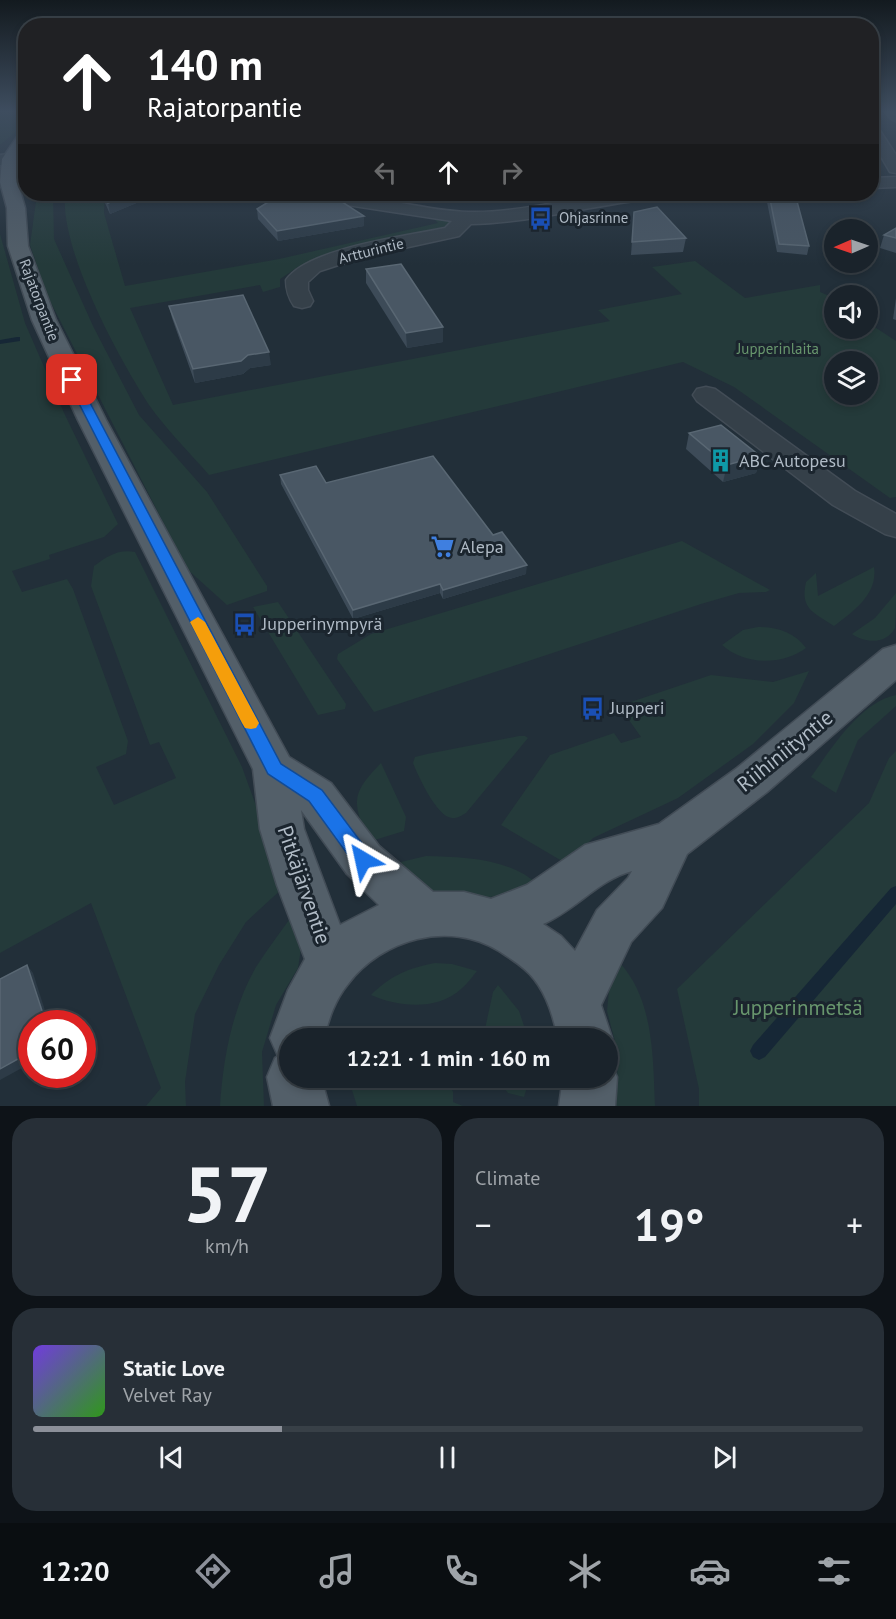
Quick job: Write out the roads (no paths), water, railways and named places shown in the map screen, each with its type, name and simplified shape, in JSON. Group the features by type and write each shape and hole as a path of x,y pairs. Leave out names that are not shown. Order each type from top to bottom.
{"main road":[{"name":"Rajatorpantie","path":"11,163 7,176 16,208 18,246 44,320 92,420"},
{"name":"Rajatorpantie","path":"16,208 18,201"},
{"name":"Pitkäjärventie","path":"92,420 274,769 282,829 300,885 332,965"},
{"name":"Riihiniityntie","path":"494,921 544,901 602,858 671,840 752,780 896,659"},
{"name":"Pitkäjärventie","path":"274,769 316,796 363,860 423,914"},
{"name":"Riihiniityntie","path":"581,1020 615,926 645,893 671,840"},
{"path":"300,1028 311,998 332,965 358,940 390,923 423,914 459,913 494,921 532,943 552,962 581,1020"},
{"path":"297,1088 302,1106"},
{"path":"587,1106 589,1088"}],"street":[{"path":"879,183 896,182"},
{"path":"354,201 466,218 525,215 587,201"},
{"name":"Artturintie","path":"302,301 297,290 297,280 312,267 358,252 447,233 466,218"},
{"path":"706,395 844,498 896,527"}],"waterway":[{"path":"0,342 17,339"},
{"path":"759,1051 896,893"}],"place":[{"name":"Ohjasrinne","path":"541,218"},
{"name":"ABC Autopesu","path":"721,461"},
{"name":"Alepa","path":"442,547"},
{"name":"Jupperinympyrä","path":"244,624"},
{"name":"Jupperi","path":"592,708"}],"park label":[{"name":"Jupperinlaita","path":"778,349"},
{"name":"Jupperinmetsä","path":"798,1008"}]}
